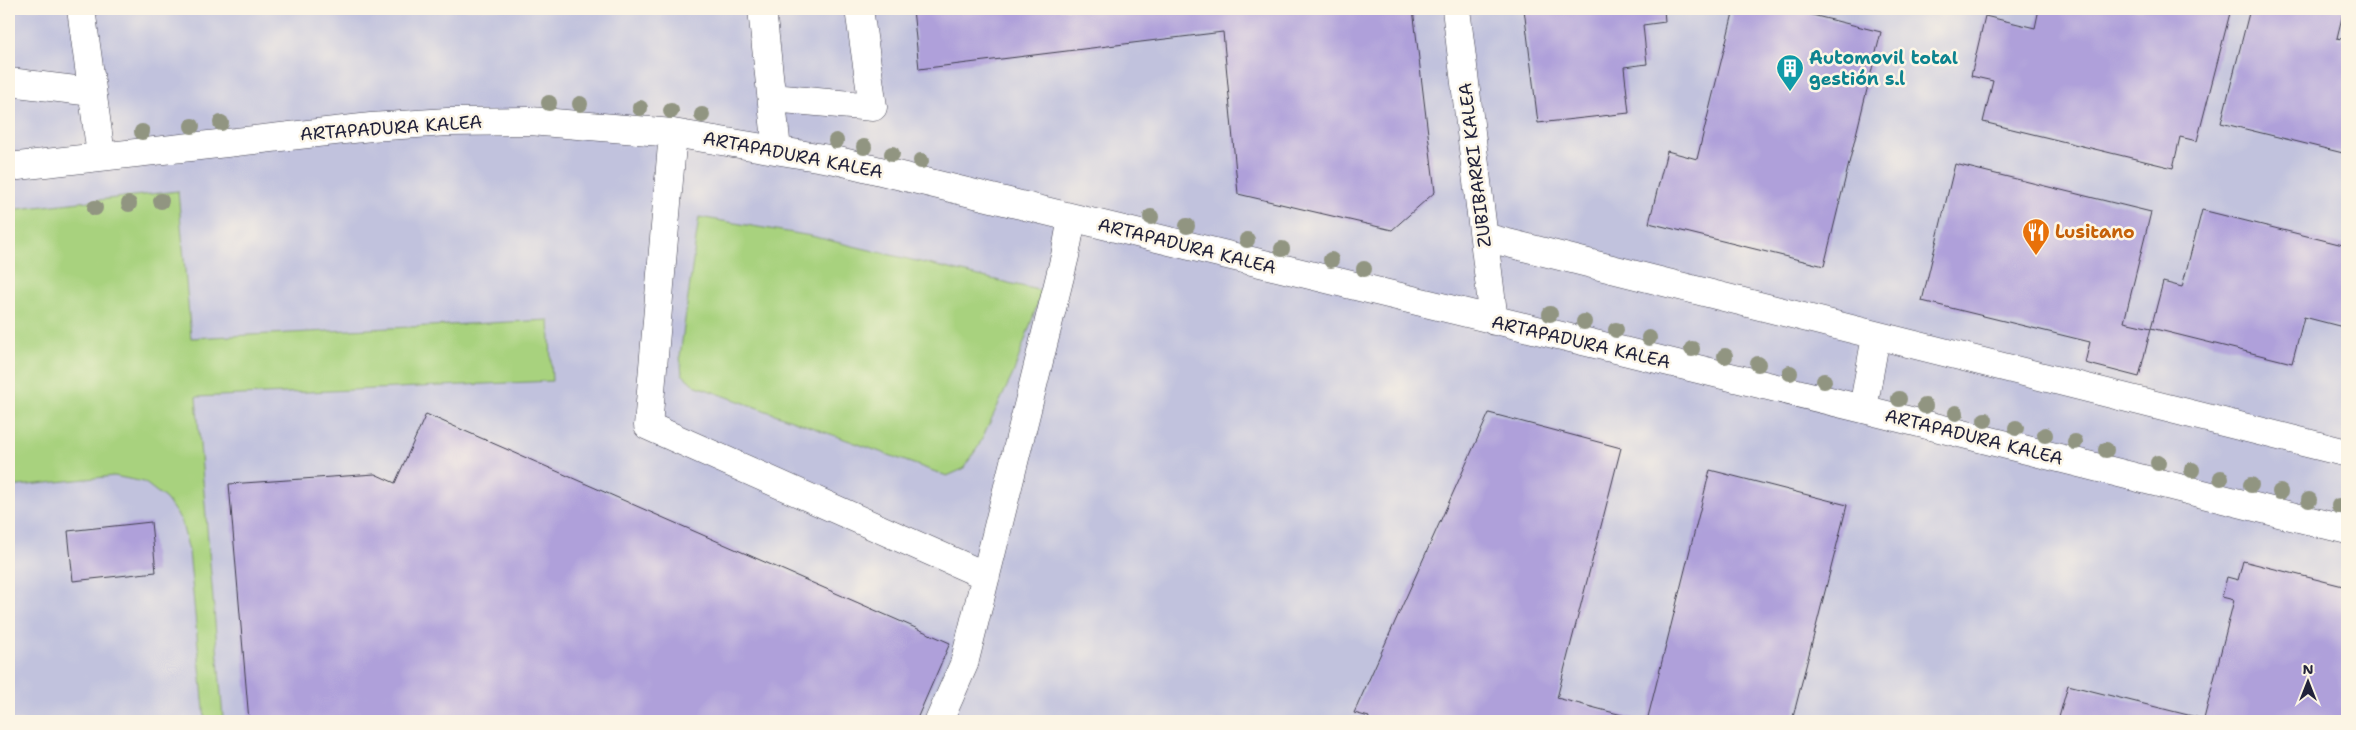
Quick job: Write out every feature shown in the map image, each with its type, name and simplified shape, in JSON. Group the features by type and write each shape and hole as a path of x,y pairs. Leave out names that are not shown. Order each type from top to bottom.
{"street":[{"path":"81,9 101,155"},
{"path":"762,9 777,150"},
{"path":"772,98 873,107 860,9"},
{"name":"ZUBIBARRI KALEA","path":"1456,9 1494,321"},
{"path":"9,82 92,92"},
{"name":"ARTAPADURA KALEA","path":"9,167 101,155 370,127 447,122 530,121 673,133 835,160 1863,409 2347,530"},
{"path":"673,133 648,426 986,576"},
{"path":"939,721 964,664 1065,256 1072,218"},
{"path":"1484,237 2347,453"},
{"path":"1863,409 1876,336"}],"shaded area":[{"path":"9,9 2347,9 2347,721 9,721"}],"green space":[{"path":"178,191 191,338 549,320 552,381 196,397 222,721 205,720 189,551 181,520 166,499 144,482 114,476 9,487 9,210"},
{"path":"699,217 811,236 1042,291 1013,374 978,447 963,469 947,476 694,385 682,374 680,356"}],"building":[{"path":"913,9 1413,9 1435,192 1392,230 1238,194 1223,32 919,69"},
{"path":"1524,9 1664,9 1665,22 1643,25 1647,64 1624,67 1629,113 1538,123"},
{"name":"Automovil total gestión s.l","path":"1734,9 1788,9 1881,32 1824,266 1649,223 1667,151 1697,159"},
{"path":"2039,9 2231,9 2197,141 2180,137 2173,168 1983,122 1993,81 1971,76 1985,16 2035,28"},
{"path":"2250,9 2344,9 2337,38 2347,40 2347,154 2221,123"},
{"name":"Lusitano","path":"1955,164 2151,212 2124,322 2151,328 2139,377 2085,363 2090,342 1922,301"},
{"path":"2202,210 2347,246 2347,328 2304,317 2292,363 2151,328 2163,282 2182,287"},
{"path":"1489,413 1621,448 1557,698 1645,721 1368,721 1369,717 1354,713"},
{"path":"426,414 950,643 916,721 249,721 229,484 375,474 395,483"},
{"path":"1710,470 1847,505 1792,721 1647,721"},
{"path":"151,522 156,572 73,581 68,531"},
{"path":"2243,561 2347,587 2347,721 2058,721 2068,685 2204,719 2234,600 2222,597 2227,577 2238,580"}],"place":[{"name":"Automovil total gestión s.l","path":"1790,92"},
{"name":"Lusitano","path":"2036,256"}]}
